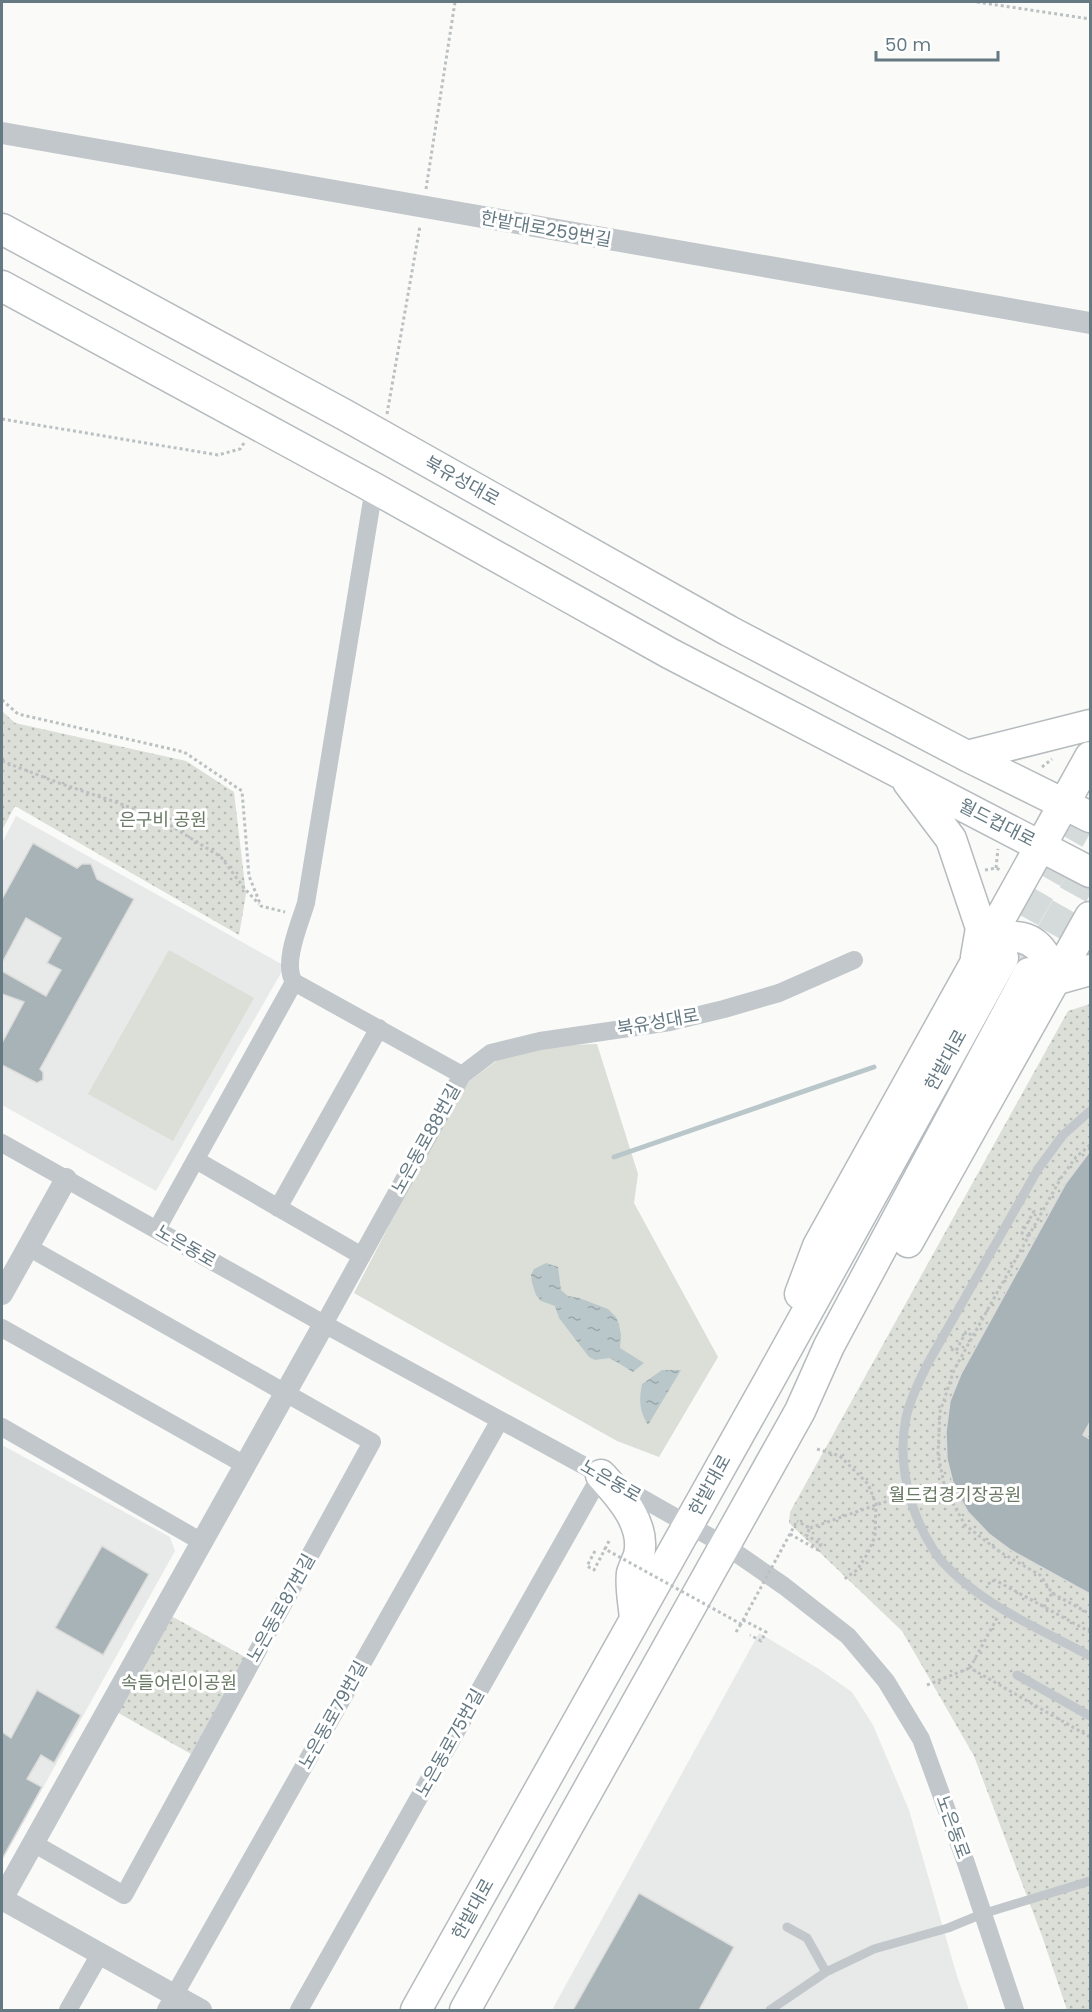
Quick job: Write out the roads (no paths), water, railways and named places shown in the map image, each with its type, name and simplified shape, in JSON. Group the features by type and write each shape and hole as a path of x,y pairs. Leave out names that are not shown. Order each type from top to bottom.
{"main road":[{"name":"북유성대로","path":"2,229 377,433 729,631 967,756"},
{"path":"2,286 374,488 669,653 902,775 951,839 981,928 986,959"},
{"path":"967,756 1090,725"},
{"path":"967,756 1077,810"},
{"name":"한밭대로","path":"416,2010 770,1379 986,959 1041,846 1077,810 1090,757"},
{"name":"월드컵대로","path":"902,775 1090,872"},
{"name":"한밭대로","path":"465,2010 726,1546 800,1411 829,1346 1042,977 1090,917"},
{"path":"986,959 998,939 1026,938 1043,953 1052,969 1042,977"},
{"path":"1042,977 1090,970"},
{"path":"601,1474 620,1495 637,1527 640,1540 639,1554 632,1574 635,1619"}],"street":[{"name":"한밭대로259번길","path":"2,133 1090,323"},
{"path":"157,1229 294,982 290,976 289,962 306,903 374,488"},
{"name":"북유성대로","path":"462,1075 491,1053 540,1041 670,1022 724,1009 779,993 854,960"},
{"name":"노은동로88번길","path":"294,982 462,1075 324,1324"},
{"path":"278,1208 379,1028"},
{"name":"노은동로","path":"2,1143 324,1324 601,1474 726,1546 784,1586 848,1636 886,1681 921,1739 966,1863 1015,2010"},
{"path":"196,1160 362,1256"},
{"path":"2,1294 66,1179"},
{"name":"노은동로87번길","path":"28,1247 372,1442 124,1895 33,1842"},
{"path":"201,2010 170,2003 100,1954 2,1899 324,1324"},
{"path":"2,1328 245,1466"},
{"name":"노은동로79번길","path":"170,2003 500,1420"},
{"path":"2,1427 202,1542"},
{"name":"노은동로75번길","path":"300,2010 601,1474"},
{"path":"68,2010 100,1954"}],"lane":[{"path":"1090,1110 1063,1135 1038,1168 924,1371 906,1418 903,1457 908,1494 919,1523 934,1551 975,1591 1090,1656"},
{"path":"1017,1675 1090,1716"},
{"path":"770,2010 826,1972 874,1949 948,1928 982,1914 1090,1881"},
{"path":"787,1927 807,1938 826,1972"}],"water":[{"path":"546,1263 558,1267 561,1290 568,1296 608,1309 616,1317 621,1335 620,1348 644,1363 633,1372 610,1358 595,1360 589,1357 559,1318 555,1306 541,1301 536,1295 531,1275 534,1269"},
{"path":"662,1370 681,1370 648,1425 640,1405 642,1384"}],"waterway":[{"path":"614,1157 874,1067"}],"tunnel":[{"path":"1003,957 1090,803"},
{"path":"1029,973 1090,864"}],"park label":[{"name":"은구비 공원","path":"163,820"},
{"name":"월드컵경기장공원","path":"955,1495"},
{"name":"속들어린이공원","path":"179,1683"}]}
